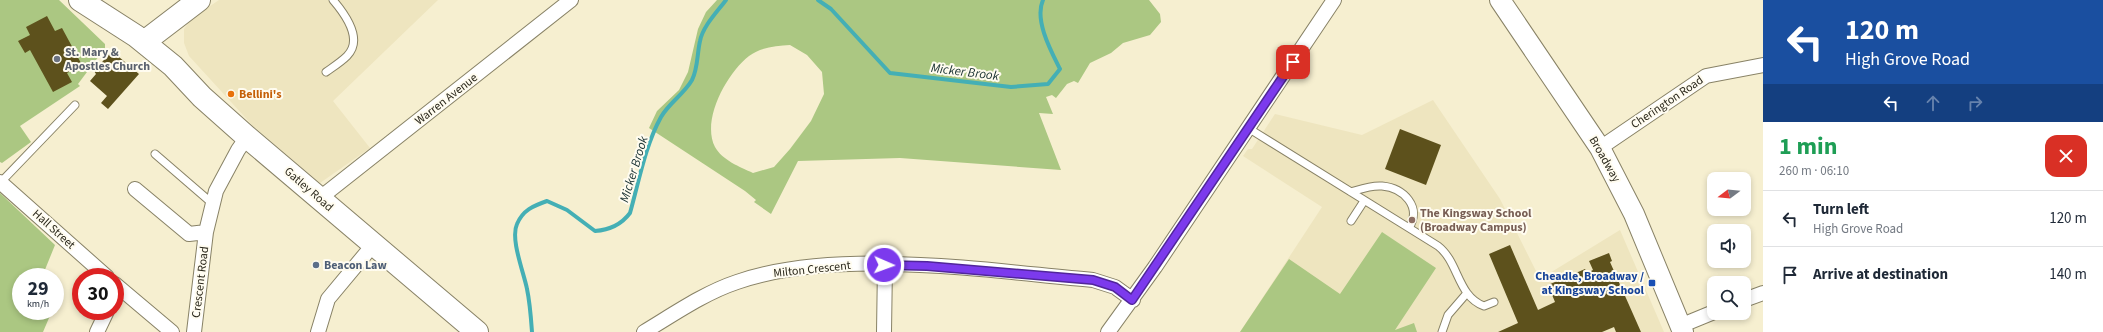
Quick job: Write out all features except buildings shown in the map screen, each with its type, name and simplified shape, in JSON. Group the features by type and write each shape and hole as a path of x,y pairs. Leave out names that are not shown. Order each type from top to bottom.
{"main road":[{"name":"Gatley Road","path":"80,0 144,42 173,66 202,97 247,137 320,198 373,246 477,332"},
{"path":"144,42 199,0"}],"street":[{"name":"Warren Avenue","path":"320,198 571,0"},
{"path":"1108,332 1132,300 1334,0"},
{"name":"Broadway","path":"1500,0 1600,148 1622,187 1682,329"},
{"name":"Cherington Road","path":"1600,148 1706,76 1763,65"},
{"name":"Crescent Road","path":"194,332 206,232 216,191 238,150 247,137"},
{"name":"Hall Street","path":"0,182 97,268"},
{"path":"135,189 189,234 206,232"},
{"path":"318,332 328,298 373,246"},
{"path":"884,265 884,332"},
{"name":"Milton Crescent","path":"644,332 703,296 752,277 811,267 884,265 927,266 1093,280 1115,287 1132,300"},
{"path":"1751,297 1763,293"},
{"path":"124,294 172,332"},
{"path":"1682,329 1707,316"},
{"path":"97,332 103,320"}],"lane":[{"path":"326,72 348,55 354,40 353,31 341,9 333,0"},
{"path":"0,182 75,105"},
{"path":"1248,128 1446,251 1451,259 1462,286 1476,304 1484,306 1494,302"},
{"path":"155,154 213,204"},
{"path":"1351,192 1369,186 1381,186 1394,188 1406,195 1412,204 1415,214 1409,228"},
{"path":"1351,221 1364,201"},
{"path":"1442,332 1448,315 1467,293"}],"shaded area":[{"path":"219,0 438,0 333,101 370,148 320,183 253,126 189,56 184,43 184,29 191,19"},
{"name":"The Kingsway School (Broadway Campus)","path":"1433,100 1500,199 1540,279 1620,230 1664,332 1240,332 1322,207 1243,156 1248,149 1252,149 1275,114 1362,135"}],"green space":[{"path":"0,0 59,0 105,44 105,48 78,84 80,86 20,126 31,142 2,163 0,162"},
{"path":"717,0 1149,0 1160,14 1161,22 1150,35 1123,43 1111,53 1090,63 1078,83 1074,81 1067,84 1056,98 1052,95 1046,97 1053,114 1039,113 1061,170 900,158 798,161 771,214 754,202 756,200 745,191 649,128 657,111 679,90 688,72 698,29 706,12","holes":["790,45 807,55 822,72 824,94 811,121 790,149 774,167 753,173 732,163 722,156 715,147 711,124 718,98 732,74 749,56 764,49"]},
{"path":"0,193 55,245 46,268 12,268 12,320 48,320 43,332 0,332"},
{"path":"1382,232 1436,268 1395,330 1414,323 1417,332 1240,332 1289,259 1340,294"}],"waterway":[{"name":"Micker Brook","path":"532,332 528,294 516,247 515,230 519,219 529,209 547,201 567,210 595,231 615,226 627,217 630,213 643,164 655,128 664,112 685,90 692,80 704,30 726,0"},
{"name":"Micker Brook","path":"818,0 831,9 890,73 1011,87 1048,84 1060,69 1048,45 1042,26 1041,8 1043,0"}],"place":[{"name":"St. Mary & Apostles Church","path":"57,59"},
{"name":"Bellini's","path":"231,94"},
{"name":"The Kingsway School (Broadway Campus)","path":"1412,220"},
{"name":"Beacon Law","path":"316,265"},
{"name":"Cheadle, Broadway / at Kingsway School","path":"1652,283"}],"route":[{"path":"884,265 927,266 1093,280 1115,287 1132,300 1293,62"}]}
